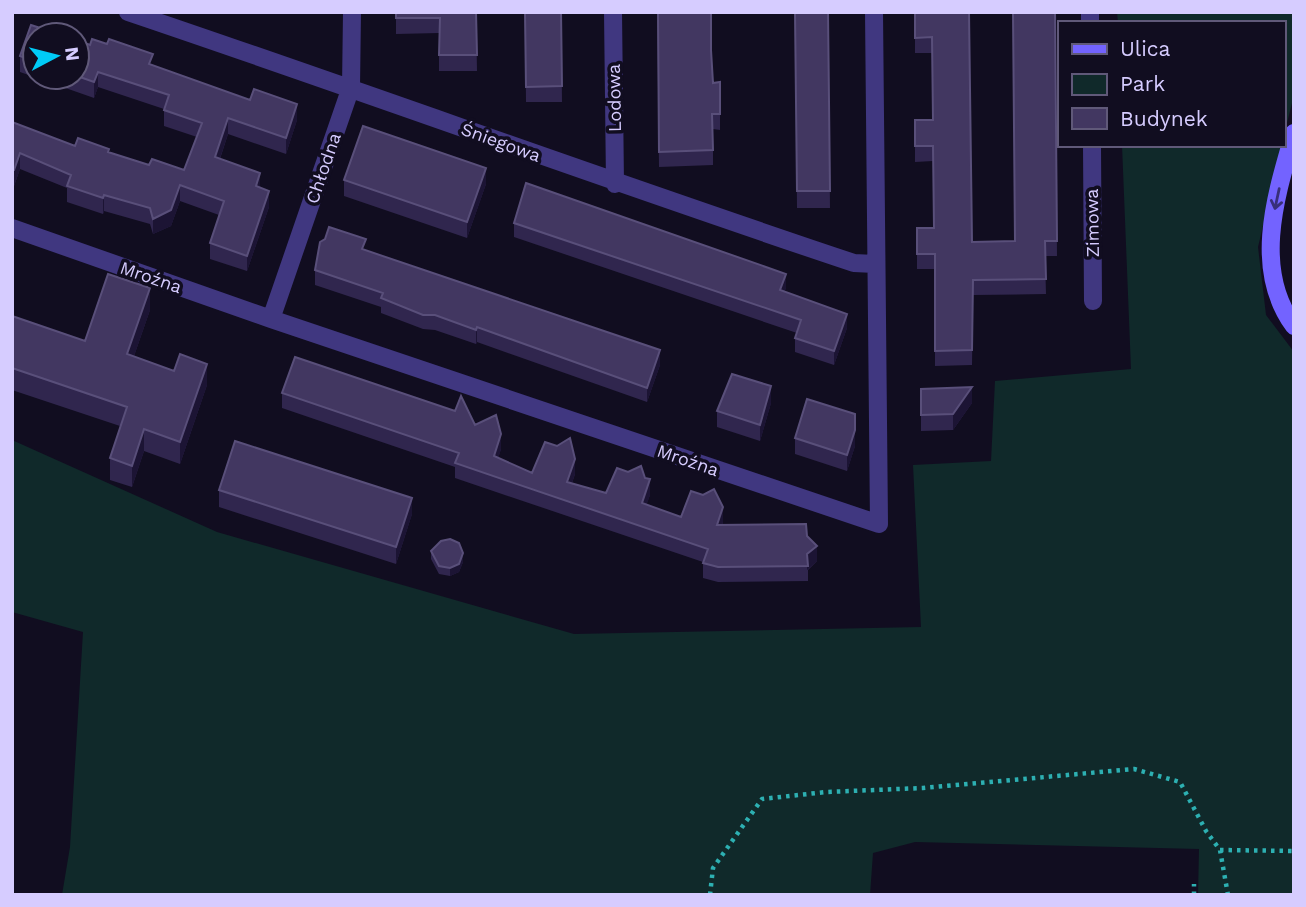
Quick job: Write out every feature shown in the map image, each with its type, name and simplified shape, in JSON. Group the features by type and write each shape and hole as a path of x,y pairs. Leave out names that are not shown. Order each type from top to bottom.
{"street":[{"name":"Śniegowa","path":"128,12 351,88 615,184 854,263 875,264"},
{"name":"Chłodna","path":"271,319 351,88 352,12"},
{"name":"Lodowa","path":"613,12 615,184"},
{"name":"Mroźna","path":"12,228 271,319 879,524 874,12"},
{"path":"1294,133 1272,221 1269,258 1274,283 1286,315 1294,327"},
{"name":"Zimowa","path":"1091,147 1093,301"}],"path":[{"path":"710,895 713,868 762,799 1134,769 1180,782 1206,831 1220,850 1228,895"},
{"path":"1220,850 1294,851"},
{"path":"1194,884 1194,895"}],"green space":[{"path":"1117,12 1294,12 1294,95 1285,131 1285,21 1118,21"},
{"path":"1122,147 1282,147 1258,247 1266,315 1294,352 1294,895 1198,895 1199,849 915,842 873,853 870,895 62,895 70,847 83,632 12,612 12,440 217,532 574,634 921,627 913,465 991,461 995,381 1131,369"}],"building":[{"path":"396,12 476,12 477,55 439,55 440,18 396,18"},
{"path":"525,12 561,12 562,86 526,87"},
{"path":"658,12 711,12 713,83 720,82 720,114 712,114 713,150 659,152"},
{"path":"795,12 828,12 830,191 797,191"},
{"path":"915,12 969,12 972,242 1015,241 1013,12 1055,12 1057,241 1045,241 1046,279 973,280 972,350 935,351 935,254 917,254 917,228 934,228 933,146 915,146 915,120 933,120 932,37 915,38"},
{"path":"92,39 107,44 109,39 153,54 149,64 250,100 254,89 297,104 286,138 228,118 215,157 260,173 256,186 269,191 247,256 210,243 224,201 180,185 171,210 153,219 150,208 104,195 103,198 67,186 71,175 20,153 12,170 12,122 75,146 78,138 109,149 108,152 149,165 152,159 184,170 202,123 164,110 169,95 98,72 94,82 91,81"},
{"path":"363,126 486,168 467,222 344,180"},
{"path":"526,183 786,274 780,290 847,314 834,351 795,338 801,320 514,223"},
{"path":"329,227 366,239 362,249 660,350 647,388 477,327 476,330 435,315 423,315 381,298 383,293 315,270 320,242 325,239"},
{"path":"108,274 150,288 127,354 174,371 180,354 207,364 180,442 144,429 132,466 110,458 127,407 12,368 12,316 85,341"},
{"path":"295,357 455,411 461,396 475,425 496,415 501,434 494,456 532,473 545,442 557,446 570,438 575,459 567,482 606,493 617,468 628,472 641,466 645,478 650,479 642,503 681,517 691,491 703,495 714,489 723,507 717,525 806,524 807,536 817,546 807,554 808,566 718,567 703,563 708,549 455,463 459,453 282,393"},
{"path":"732,374 771,386 760,425 717,411"},
{"path":"972,387 953,414 921,415 921,389"},
{"path":"807,399 855,414 855,430 847,455 795,438"},
{"path":"235,441 412,498 396,547 219,490"},
{"path":"450,539 459,543 463,553 459,564 450,568 439,566 431,551 441,541"}]}
